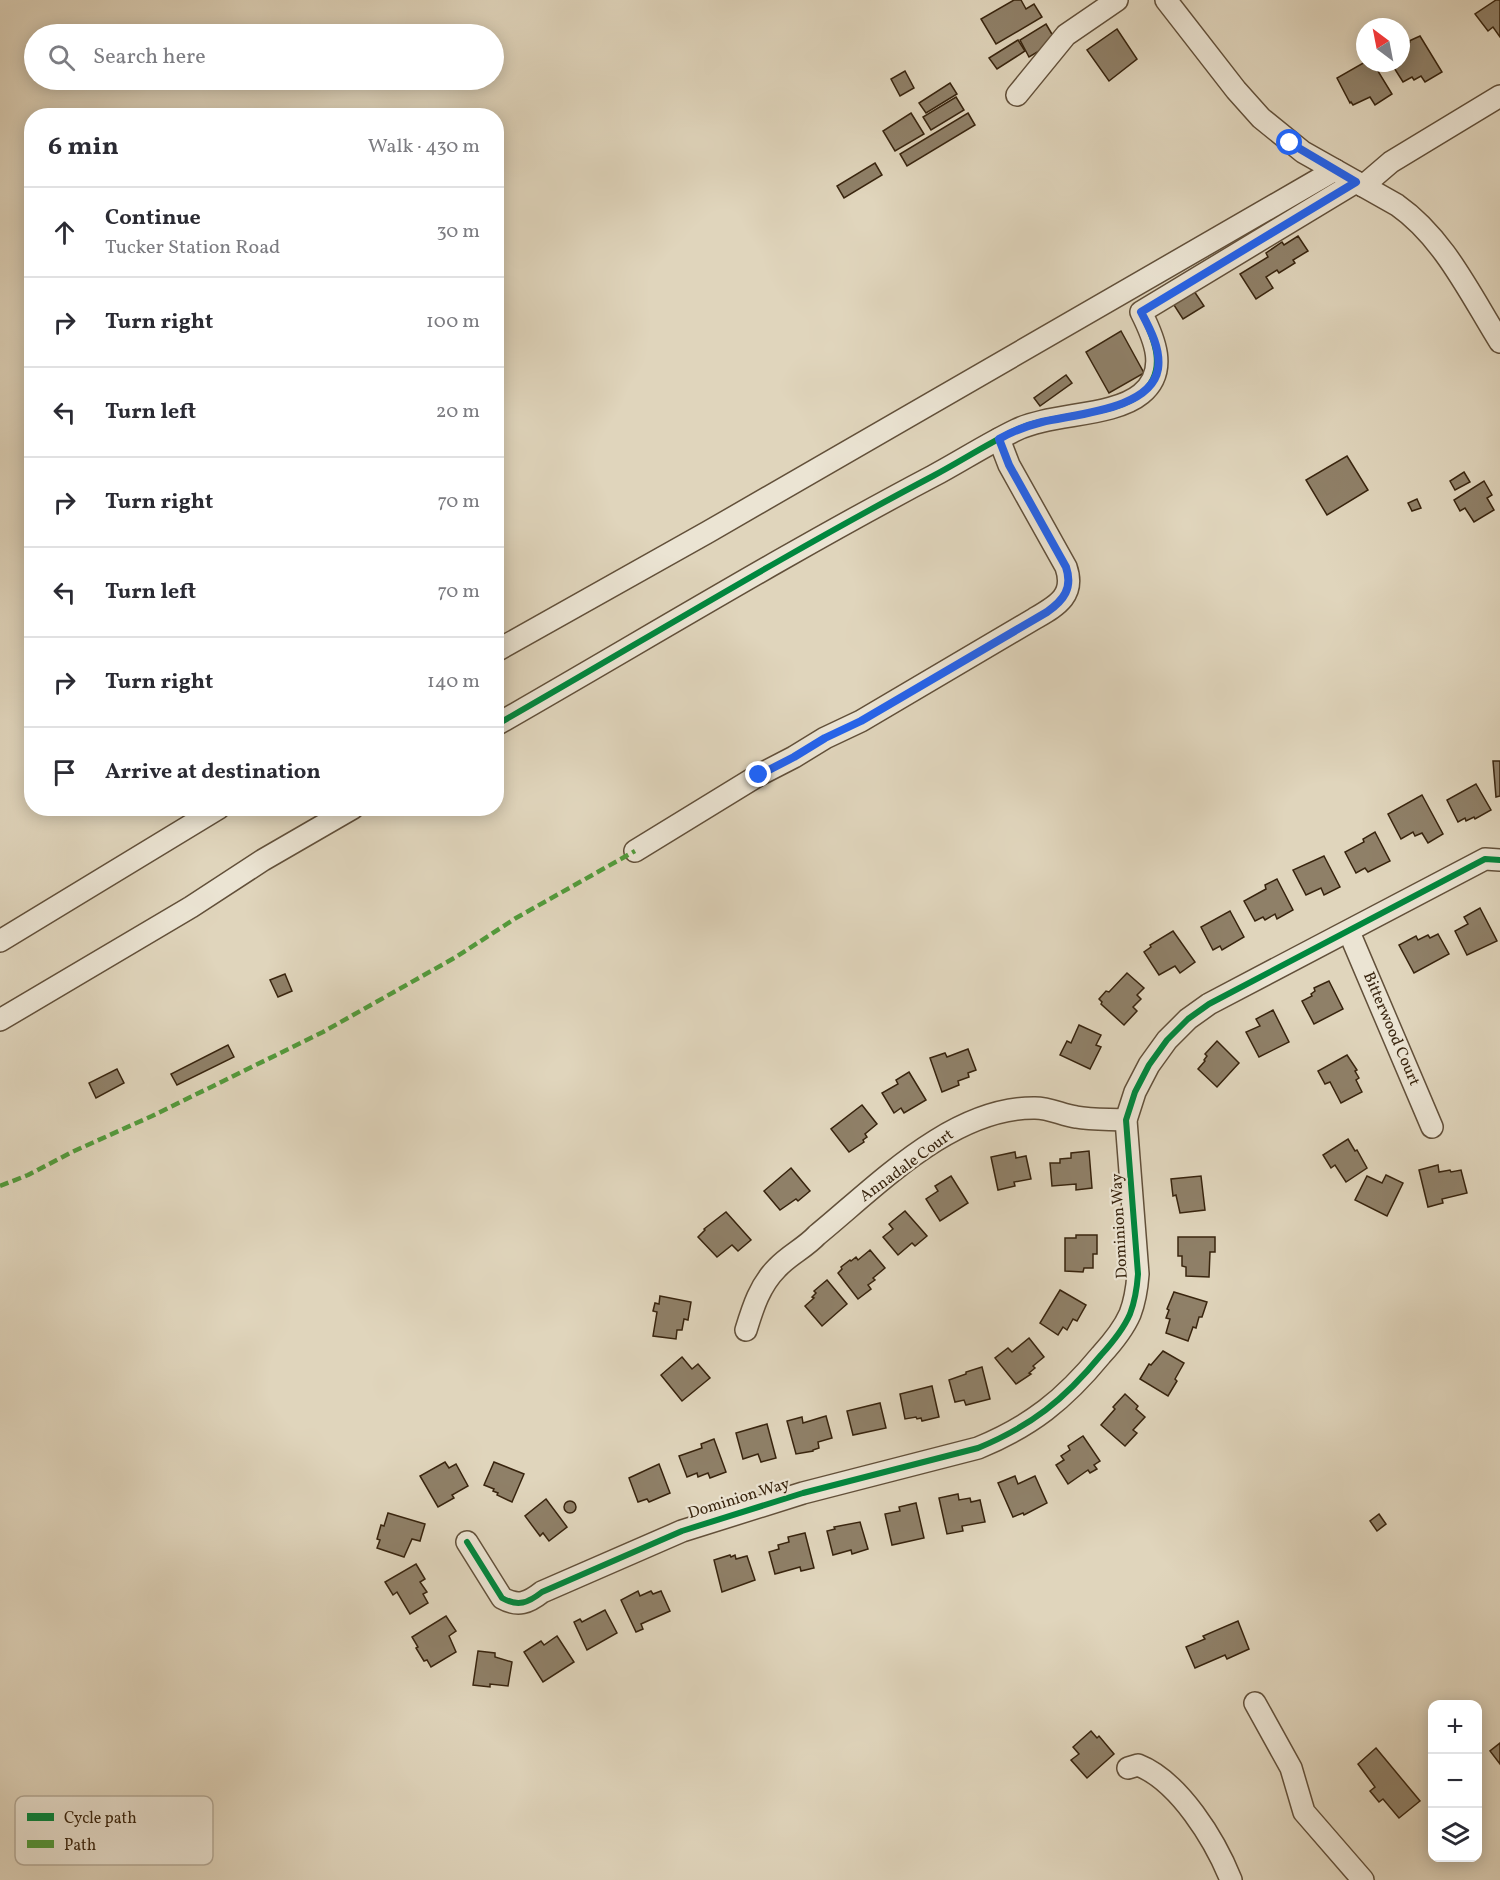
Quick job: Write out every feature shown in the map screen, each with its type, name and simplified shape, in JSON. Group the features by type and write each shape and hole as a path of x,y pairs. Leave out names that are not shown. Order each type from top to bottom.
{"street":[{"path":"1017,95 1066,35 1117,0"},
{"path":"1166,0 1236,90 1261,118 1290,143 1409,214 1432,237 1500,342"},
{"path":"504,720 874,507 1018,429 1108,409 1141,394 1152,383 1158,369 1153,335 1141,312 1360,184 1391,162 1500,96"},
{"path":"504,646 1335,170"},
{"path":"635,851 759,775 825,738 861,721 1047,612 1064,597 1069,582 1066,567 1009,465 999,439"},
{"path":"0,941 206,816"},
{"path":"0,1020 339,816"},
{"name":"Dominion Way","path":"468,1542 502,1598 520,1604 531,1601 542,1592 682,1531 802,1493 978,1448 1030,1423 1056,1403 1099,1358 1129,1316 1136,1295 1138,1274 1126,1120 1135,1092 1149,1065 1167,1040 1188,1019 1209,1004 1485,859 1500,860"},
{"name":"Bitterwood Court","path":"1349,932 1432,1127"},
{"name":"Annadale Court","path":"746,1330 755,1301 764,1283 778,1266 808,1245 817,1235 900,1167 933,1142 960,1127 988,1116 1035,1108 1075,1117 1126,1120"},
{"path":"1255,1703 1291,1768 1304,1812 1363,1880"},
{"path":"1128,1768 1138,1765 1162,1778 1201,1823 1224,1862 1231,1880"}],"building":[{"path":"1014,0 1021,0 1026,9 1034,4 1042,17 996,44 981,19"},
{"path":"1496,0 1500,0 1500,37 1493,27 1488,31 1475,14"},
{"path":"1046,24 1056,41 1029,57 1020,40"},
{"path":"1117,29 1137,59 1109,81 1087,50"},
{"path":"1420,36 1442,72 1425,82 1421,76 1414,80 1412,77 1403,82 1397,72 1410,72 1410,41"},
{"path":"1018,40 1025,51 997,69 989,58"},
{"path":"1356,67 1356,72 1379,72 1392,94 1375,105 1370,97 1353,105 1337,78"},
{"path":"905,71 914,88 900,96 891,79"},
{"path":"950,83 957,94 926,113 919,103"},
{"path":"956,97 964,110 931,130 923,117"},
{"path":"911,113 924,134 895,151 883,131"},
{"path":"968,113 975,125 907,166 900,154"},
{"path":"875,163 882,175 844,198 837,186"},
{"path":"1298,236 1308,251 1293,260 1295,263 1279,273 1277,270 1266,277 1273,288 1256,299 1240,274 1268,257 1266,253 1282,242 1284,245"},
{"path":"1192,288 1204,306 1183,319 1172,302"},
{"path":"1121,331 1144,373 1109,393 1086,352"},
{"path":"1066,375 1072,383 1040,406 1034,398"},
{"path":"1347,456 1368,490 1327,515 1306,480"},
{"path":"1464,472 1470,482 1455,490 1450,481"},
{"path":"1484,481 1492,495 1487,498 1494,510 1474,522 1465,508 1460,511 1454,500"},
{"path":"1417,499 1421,508 1412,511 1408,503"},
{"path":"1493,761 1500,761 1500,796 1496,797"},
{"path":"1476,784 1491,810 1475,819 1474,817 1466,821 1465,818 1458,822 1447,800"},
{"path":"1422,795 1443,834 1428,843 1422,833 1415,836 1413,832 1401,839 1388,814"},
{"path":"1375,832 1390,861 1368,872 1365,868 1356,873 1345,852 1364,842 1363,839"},
{"path":"1324,856 1340,887 1324,895 1321,888 1306,895 1293,870"},
{"path":"1277,879 1293,910 1277,919 1275,914 1265,920 1263,917 1255,921 1244,901 1266,889 1265,885"},
{"path":"1480,908 1497,941 1467,955 1455,931 1468,924 1464,917"},
{"path":"1230,911 1244,937 1222,950 1220,946 1213,950 1201,927"},
{"path":"1173,931 1195,962 1180,973 1175,966 1159,975 1144,952 1151,947 1150,945"},
{"path":"1438,934 1449,954 1414,973 1399,945 1416,936 1418,940 1428,935 1430,938"},
{"path":"1127,973 1144,988 1137,995 1141,999 1133,1007 1137,1011 1124,1025 1101,1004 1099,999"},
{"path":"285,974 292,991 278,997 270,980"},
{"path":"1329,981 1343,1009 1314,1024 1302,1001 1312,996 1314,988"},
{"path":"1273,1010 1289,1042 1259,1057 1246,1032 1260,1026 1256,1019"},
{"path":"1079,1025 1101,1035 1096,1045 1101,1047 1090,1069 1060,1055 1067,1041 1071,1043"},
{"path":"1217,1041 1239,1063 1217,1087 1198,1069 1205,1061 1207,1056 1205,1054"},
{"path":"228,1045 234,1057 177,1085 171,1074"},
{"path":"968,1049 976,1070 968,1073 969,1077 958,1081 959,1085 942,1092 930,1058 945,1053 947,1057"},
{"path":"1347,1055 1357,1070 1355,1071 1359,1078 1356,1080 1362,1092 1341,1103 1330,1082 1325,1084 1318,1071"},
{"path":"117,1069 124,1083 96,1098 89,1083"},
{"path":"909,1072 926,1100 904,1113 901,1108 894,1113 882,1093 898,1084 896,1080"},
{"path":"862,1105 877,1124 865,1134 867,1137 863,1140 864,1142 849,1152 831,1129"},
{"path":"1348,1139 1367,1168 1346,1182 1335,1165 1331,1168 1323,1155"},
{"path":"1089,1151 1092,1188 1076,1190 1076,1184 1052,1186 1050,1163 1060,1163 1060,1159 1071,1158 1071,1153"},
{"path":"1015,1152 1016,1158 1026,1156 1031,1179 1014,1182 1015,1186 998,1190 991,1157"},
{"path":"1438,1165 1439,1172 1461,1170 1467,1193 1442,1199 1443,1203 1428,1207 1419,1170"},
{"path":"791,1168 810,1191 798,1201 796,1199 780,1210 764,1191"},
{"path":"1386,1175 1403,1183 1387,1216 1355,1200 1367,1176 1382,1183"},
{"path":"951,1176 968,1203 940,1221 926,1199 938,1191 935,1186"},
{"path":"1201,1176 1205,1210 1180,1213 1176,1195 1173,1196 1171,1179"},
{"path":"905,1211 927,1236 915,1246 912,1243 898,1255 883,1237 893,1229 889,1224"},
{"path":"726,1212 751,1240 738,1251 732,1245 717,1257 698,1237 704,1229"},
{"path":"1076,1235 1097,1235 1097,1254 1093,1254 1093,1268 1084,1268 1083,1272 1065,1271 1065,1238 1076,1238"},
{"path":"1178,1237 1215,1237 1215,1252 1210,1252 1209,1277 1186,1276 1186,1267 1182,1266 1182,1256 1178,1256"},
{"path":"870,1250 885,1268 868,1285 871,1289 858,1299 838,1273 841,1267 850,1260 856,1257 858,1260"},
{"path":"827,1280 847,1304 822,1326 805,1306 814,1298 812,1297 816,1293 814,1291"},
{"path":"1060,1290 1086,1305 1077,1321 1073,1319 1067,1330 1063,1327 1058,1335 1040,1323"},
{"path":"1174,1292 1207,1302 1202,1317 1199,1317 1196,1328 1193,1327 1188,1341 1166,1333 1170,1319 1166,1318 1169,1310 1167,1309"},
{"path":"660,1296 691,1302 688,1320 684,1319 682,1330 677,1330 676,1339 653,1336 657,1312 653,1311 655,1303 659,1304"},
{"path":"1029,1338 1044,1357 1033,1366 1035,1368 1029,1373 1031,1374 1016,1384 995,1358 1008,1348 1012,1352"},
{"path":"1163,1351 1184,1363 1168,1396 1140,1379 1149,1364 1151,1365"},
{"path":"682,1357 692,1369 698,1364 710,1378 682,1401 661,1375"},
{"path":"982,1367 990,1399 966,1405 964,1400 955,1402 949,1380"},
{"path":"932,1386 939,1417 922,1421 921,1418 916,1417 905,1419 900,1394"},
{"path":"1125,1394 1138,1406 1136,1409 1145,1417 1133,1430 1137,1433 1125,1446 1101,1425"},
{"path":"880,1403 886,1428 853,1435 847,1411"},
{"path":"826,1416 832,1438 818,1442 819,1448 813,1451 796,1454 787,1421 802,1417 803,1423"},
{"path":"767,1424 776,1458 761,1462 758,1454 743,1459 736,1433"},
{"path":"1083,1436 1100,1461 1094,1465 1097,1469 1090,1473 1088,1470 1068,1484 1056,1465 1064,1460 1061,1456 1070,1450 1068,1446"},
{"path":"714,1439 726,1472 710,1478 708,1473 698,1477 697,1473 687,1477 679,1456 702,1448 701,1444"},
{"path":"445,1462 449,1468 456,1464 468,1486 452,1495 454,1498 438,1507 420,1476"},
{"path":"494,1462 524,1474 512,1502 497,1495 494,1489 484,1485"},
{"path":"659,1464 670,1493 649,1502 647,1499 638,1502 629,1478"},
{"path":"1015,1476 1018,1484 1035,1476 1047,1503 1024,1515 1023,1513 1013,1517 998,1483"},
{"path":"958,1494 959,1500 970,1498 971,1502 980,1500 985,1522 962,1526 963,1531 947,1534 939,1498"},
{"path":"546,1499 567,1527 549,1541 543,1533 540,1536 525,1516"},
{"path":"572,1501 576,1507 572,1513 568,1513 564,1505"},
{"path":"916,1503 924,1538 892,1545 885,1514 900,1511 899,1507"},
{"path":"388,1513 425,1524 420,1541 412,1539 404,1557 377,1548 381,1525 384,1526"},
{"path":"1379,1514 1386,1524 1377,1531 1370,1521"},
{"path":"860,1522 868,1549 852,1554 851,1550 833,1555 827,1531 835,1529 834,1527"},
{"path":"805,1533 814,1568 801,1571 800,1567 775,1574 769,1552 779,1549 778,1545 789,1542 788,1537"},
{"path":"730,1555 731,1557 735,1555 736,1559 747,1556 755,1580 722,1592 714,1560"},
{"path":"416,1564 425,1579 420,1582 427,1592 423,1594 428,1603 410,1614 397,1592 393,1595 385,1582"},
{"path":"638,1591 640,1596 651,1591 653,1594 661,1591 670,1611 641,1624 643,1629 636,1632 621,1600"},
{"path":"605,1610 617,1633 587,1650 574,1622 580,1619 582,1622"},
{"path":"446,1616 456,1631 449,1636 456,1652 431,1667 427,1660 424,1661 412,1637"},
{"path":"1238,1621 1249,1649 1227,1659 1225,1655 1195,1668 1186,1647 1205,1639 1203,1636"},
{"path":"557,1636 574,1662 543,1682 524,1652 541,1641 544,1645"},
{"path":"478,1651 495,1653 495,1657 512,1662 508,1686 473,1685"},
{"path":"1091,1731 1097,1738 1099,1736 1114,1754 1087,1778 1071,1760 1079,1754 1073,1747"},
{"path":"1500,1743 1500,1764 1490,1751"},
{"path":"1376,1748 1420,1801 1399,1818 1383,1799 1379,1802 1370,1791 1375,1787 1358,1764"}],"marked path":[{"path":"0,1186 152,1116 323,1032 456,957 516,918 635,851"}],"cycle path":[{"path":"504,720 768,567 1005,435 1046,420 1115,407 1141,394 1150,385 1157,365 1154,343 1141,312 1356,182"},
{"path":"467,1542 502,1598 518,1603 523,1602 682,1531 803,1493 978,1448 1030,1421 1074,1385 1117,1336 1130,1314 1136,1294 1138,1274 1126,1120 1135,1092 1149,1065 1167,1040 1188,1019 1209,1004 1485,859 1500,860"}],"route":[{"path":"759,775 825,738 861,721 1047,612 1064,597 1069,582 1066,567 1009,465 999,439 1018,429 1108,409 1141,394 1152,383 1158,369 1153,335 1141,312 1356,182 1290,143"}]}
